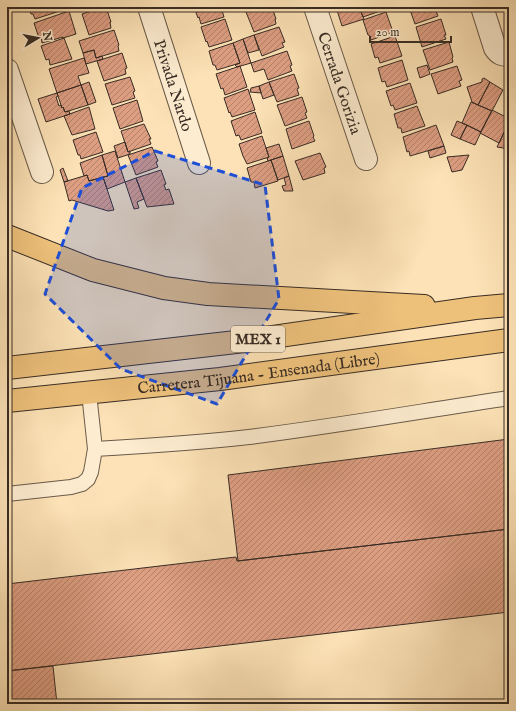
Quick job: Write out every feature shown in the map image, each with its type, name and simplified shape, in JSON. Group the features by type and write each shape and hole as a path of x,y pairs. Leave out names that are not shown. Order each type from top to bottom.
{"highway":[{"path":"7,236 93,270 164,288 208,294 475,308"},
{"name":"Carretera Tijuana - Ensenada (Libre)","path":"7,368 245,341 509,304"},
{"name":"Carretera Tijuana - Ensenada (Libre)","path":"7,401 220,379 509,340"}],"street":[{"name":"Privada Nardo","path":"149,7 199,163"},
{"name":"Cerrada Gorizia","path":"315,7 366,159"},
{"path":"482,7 495,48 498,52 506,55"},
{"path":"7,70 42,172"}],"lane":[{"path":"7,494 71,487 82,484 88,479 91,472 95,449 89,393"},
{"path":"95,449 158,446 249,437 509,398"}],"highlighted area":[{"path":"155,151 265,185 279,299 217,404 121,369 45,294 82,188"}],"building":[{"path":"29,7 55,7 57,12 35,19 33,14 31,14"},
{"path":"106,7 111,22 111,28 89,35 82,14"},
{"path":"194,7 221,7 224,17 201,24"},
{"path":"261,7 272,7 276,24 254,32 246,12"},
{"path":"336,7 359,7 364,19 342,26"},
{"path":"359,7 385,7 386,9 363,17"},
{"path":"409,7 437,7 438,11 436,11 438,16 415,24"},
{"path":"69,11 76,34 42,43 41,37 39,38 34,23"},
{"path":"386,12 393,32 371,40 363,20"},
{"path":"225,19 232,40 209,47 201,27"},
{"path":"441,19 446,39 422,47 416,27"},
{"path":"279,27 285,42 282,43 284,47 262,56 254,35"},
{"path":"114,30 119,45 119,51 96,58 94,50 83,53 79,41"},
{"path":"254,35 259,50 248,53 243,39"},
{"path":"395,36 402,56 380,63 378,57 375,58 371,44"},
{"path":"64,38 72,59 50,65 49,59 46,60 41,46"},
{"path":"243,39 251,63 237,67 235,65 240,63 233,43"},
{"path":"449,42 453,62 430,70 423,50"},
{"path":"233,43 240,63 217,70 215,65 213,65 209,51"},
{"path":"94,50 96,58 102,56 103,59 86,64 83,53"},
{"path":"287,51 292,65 290,66 292,71 268,80 264,69 254,72 251,63"},
{"path":"122,53 127,68 125,69 126,74 104,81 97,61"},
{"path":"84,58 89,73 78,76 81,85 57,93 49,69"},
{"path":"402,60 408,80 387,87 385,81 382,82 378,68"},
{"path":"427,65 430,74 420,78 417,68"},
{"path":"240,66 247,87 225,95 223,88 221,89 216,74"},
{"path":"457,66 462,80 459,81 461,86 438,94 431,74"},
{"path":"294,74 299,88 297,89 299,95 277,102 269,82"},
{"path":"130,77 135,91 133,92 135,98 112,105 105,84"},
{"path":"484,78 490,82 478,105 472,102 467,87 482,82 482,79"},
{"path":"89,82 96,102 88,105 81,85"},
{"path":"269,82 274,95 263,99 259,86"},
{"path":"490,82 503,90 492,111 478,105"},
{"path":"410,83 417,103 395,110 393,105 391,106 386,91"},
{"path":"81,85 88,105 65,112 63,107 62,108 57,93"},
{"path":"259,86 261,93 250,92 251,88"},
{"path":"248,89 255,110 232,117 230,112 229,113 224,98"},
{"path":"57,93 58,96 56,97 59,106 61,105 65,112 69,111 70,114 46,122 38,99"},
{"path":"302,97 307,112 305,113 307,118 285,126 277,105"},
{"path":"137,100 143,121 120,129 113,108"},
{"path":"471,102 492,111 481,132 462,123"},
{"path":"417,106 425,126 402,133 401,128 398,128 394,114"},
{"path":"89,107 95,129 72,135 64,116"},
{"path":"492,110 509,120 499,143 480,133"},
{"path":"255,112 262,133 241,140 239,135 236,136 231,121"},
{"path":"309,121 315,141 292,149 286,129"},
{"path":"457,121 467,125 460,139 451,135"},
{"path":"509,122 509,149 497,147 499,143"},
{"path":"144,124 151,139 149,139 151,144 128,152 121,131"},
{"path":"436,125 444,146 410,156 409,151 407,152 403,137"},
{"path":"467,125 481,132 475,145 460,139"},
{"path":"96,132 103,152 81,159 80,155 78,155 73,140"},
{"path":"262,136 269,157 247,164 239,144"},
{"path":"125,142 130,154 118,158 114,146"},
{"path":"279,144 283,156 268,161 267,158 269,157 266,148"},
{"path":"444,146 446,153 430,158 428,151"},
{"path":"152,147 158,161 156,162 158,167 136,175 128,155"},
{"path":"115,151 125,182 107,189 103,177 108,176 102,155"},
{"path":"320,153 326,167 324,168 325,173 303,180 295,161"},
{"path":"102,155 108,176 89,181 87,175 84,176 80,163"},
{"path":"469,155 462,170 452,172 447,157"},
{"path":"283,156 289,176 278,180 271,160"},
{"path":"271,160 278,181 255,188 254,182 251,182 247,168"},
{"path":"63,168 68,181 64,182 60,170"},
{"path":"161,170 166,184 164,185 166,190 169,189 174,204 147,207 136,178"},
{"path":"87,175 89,181 103,177 114,210 108,211 72,200 69,201 64,182"},
{"path":"289,176 293,191 284,191 282,186 286,185 284,178"},
{"path":"136,178 144,199 137,202 139,208 134,209 125,182"},
{"path":"509,439 509,529 238,561 228,475"},
{"path":"509,529 509,612 7,671 7,584 236,557 237,561"},
{"path":"53,666 57,704 7,704 7,671"}]}
